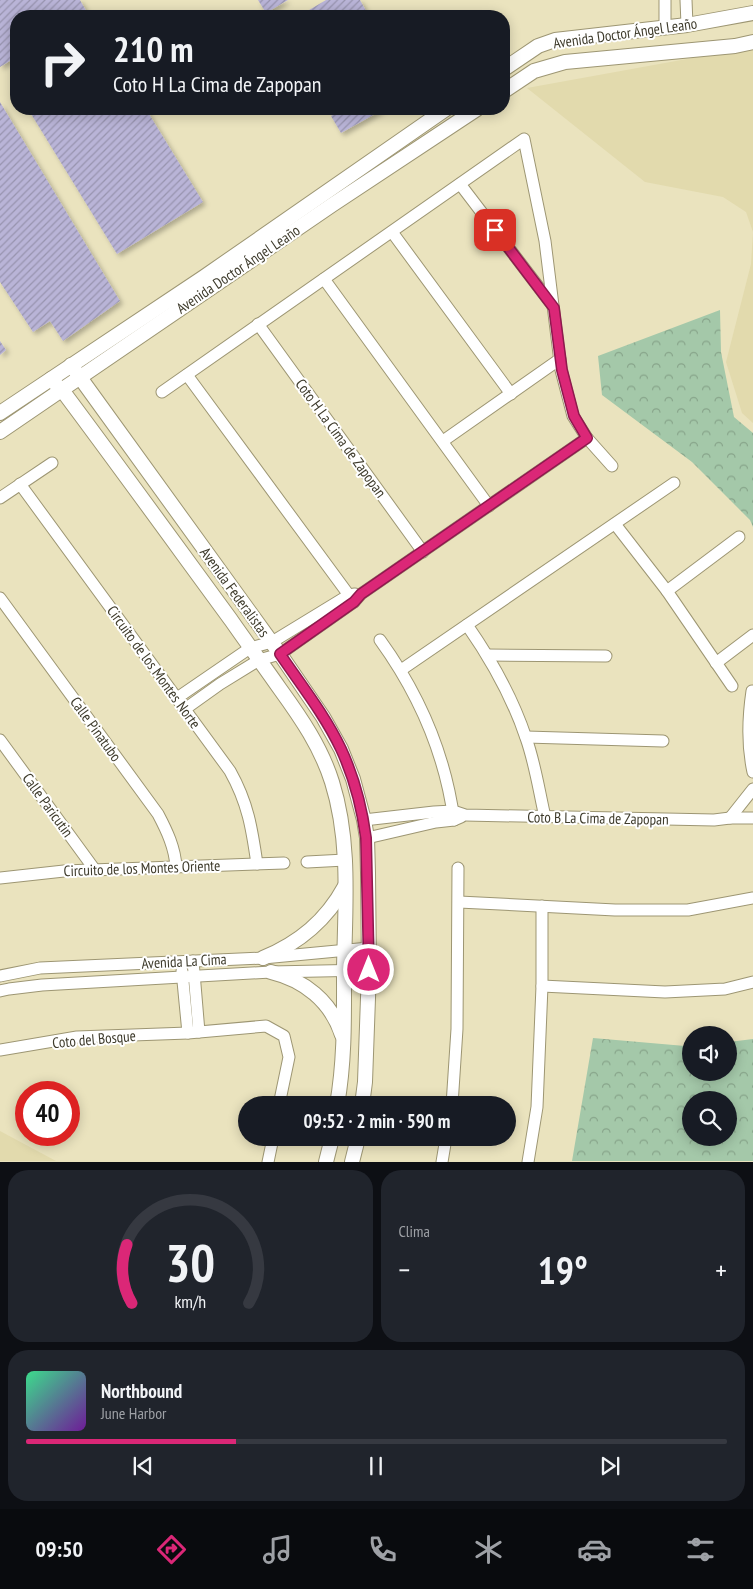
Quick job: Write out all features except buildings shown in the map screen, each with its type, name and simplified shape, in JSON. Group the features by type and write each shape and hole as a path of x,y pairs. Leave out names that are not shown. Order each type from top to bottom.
{"street":[{"path":"665,27 666,0"},
{"path":"686,0 687,25"},
{"name":"Avenida Doctor Ángel Leaño","path":"510,64 538,46 555,40 687,25 753,13"},
{"name":"Avenida Doctor Ángel Leaño","path":"510,87 534,71 565,62 735,46 753,42"},
{"name":"Avenida Doctor Ángel Leaño","path":"0,413 204,277 437,115"},
{"name":"Avenida Doctor Ángel Leaño","path":"0,432 332,204 468,115"},
{"path":"162,392 524,140 545,241 560,359 574,416 587,438 612,466"},
{"path":"460,184 554,308"},
{"path":"392,232 511,394"},
{"path":"324,279 489,506"},
{"name":"Coto H La Cima de Zapopan","path":"258,324 423,552"},
{"path":"443,441 560,359"},
{"name":"Avenida Federalistas","path":"72,365 272,642 323,716 341,749 353,780 364,820 366,838 369,970 363,1096"},
{"path":"187,375 354,597"},
{"name":"Avenida Federalistas","path":"51,379 62,389 260,660 304,722 323,758 339,809 345,860 344,1041 339,1096"},
{"path":"177,698 250,648 272,642 354,597 423,552 587,438"},
{"path":"0,498 52,463"},
{"path":"401,670 674,483"},
{"name":"Circuito de los Montes Norte","path":"20,484 237,782 250,815 257,864"},
{"path":"614,524 667,591 732,686"},
{"path":"667,591 739,537"},
{"path":"185,709 228,679 260,660 280,654 354,597"},
{"name":"Calle Pinatubo","path":"0,598 158,814 173,848 176,867"},
{"path":"467,625 487,654 526,737 545,817"},
{"path":"716,663 753,635"},
{"path":"380,640 401,670 425,714 458,815"},
{"path":"487,654 606,656"},
{"path":"220,668 228,679"},
{"path":"752,691 748,714 750,759 753,772"},
{"path":"526,737 663,742"},
{"name":"Calle Paricutin","path":"0,740 96,870"},
{"path":"730,818 753,789"},
{"name":"Coto B La Cima de Zapopan","path":"364,820 434,812 458,815 545,817 714,820 753,818"},
{"name":"Coto B La Cima de Zapopan","path":"366,838 458,815"},
{"path":"307,862 345,860"},
{"name":"Circuito de los Montes Oriente","path":"0,878 44,872 284,863"},
{"path":"453,1096 457,1029 458,868"},
{"path":"263,958 290,946 313,928 331,908 345,886"},
{"path":"459,902 615,910 688,910 753,898"},
{"path":"528,1162 537,1107 542,986 542,906"},
{"name":"Avenida La Cima","path":"0,976 40,968 263,958 369,948"},
{"path":"193,1032 190,995 195,977 194,961"},
{"path":"181,962 182,978 190,995"},
{"name":"Avenida La Cima","path":"0,991 42,985 271,972 369,970"},
{"path":"271,972 291,978 316,994 331,1011 341,1030 344,1041"},
{"path":"542,986 665,992 725,989 753,982"},
{"name":"Coto del Bosque","path":"0,1050 76,1037 193,1032 266,1026 284,1036 289,1057 281,1096"},
{"path":"268,1162 271,1146"},
{"path":"326,1162 330,1146"},
{"path":"352,1162 356,1146"},
{"path":"442,1162 445,1146"}],"shaded area":[{"path":"753,47 753,232 746,212 723,197 645,182 527,88"},
{"path":"753,232 753,423 742,413 726,362 751,264"},
{"path":"0,1131 15,1139 15,1146 28,1146 56,1161 0,1161"}],"green space":[{"path":"720,310 721,352 734,417 753,433 753,527 750,520 692,462 602,395 598,356"},
{"path":"593,1038 682,1046 682,1081 737,1081 737,1041 753,1039 753,1161 572,1161"}],"route":[{"path":"369,970 366,838 364,820 353,780 341,749 323,716 280,654 354,602 361,594 587,438 574,416 562,370 554,308 495,230"}]}
